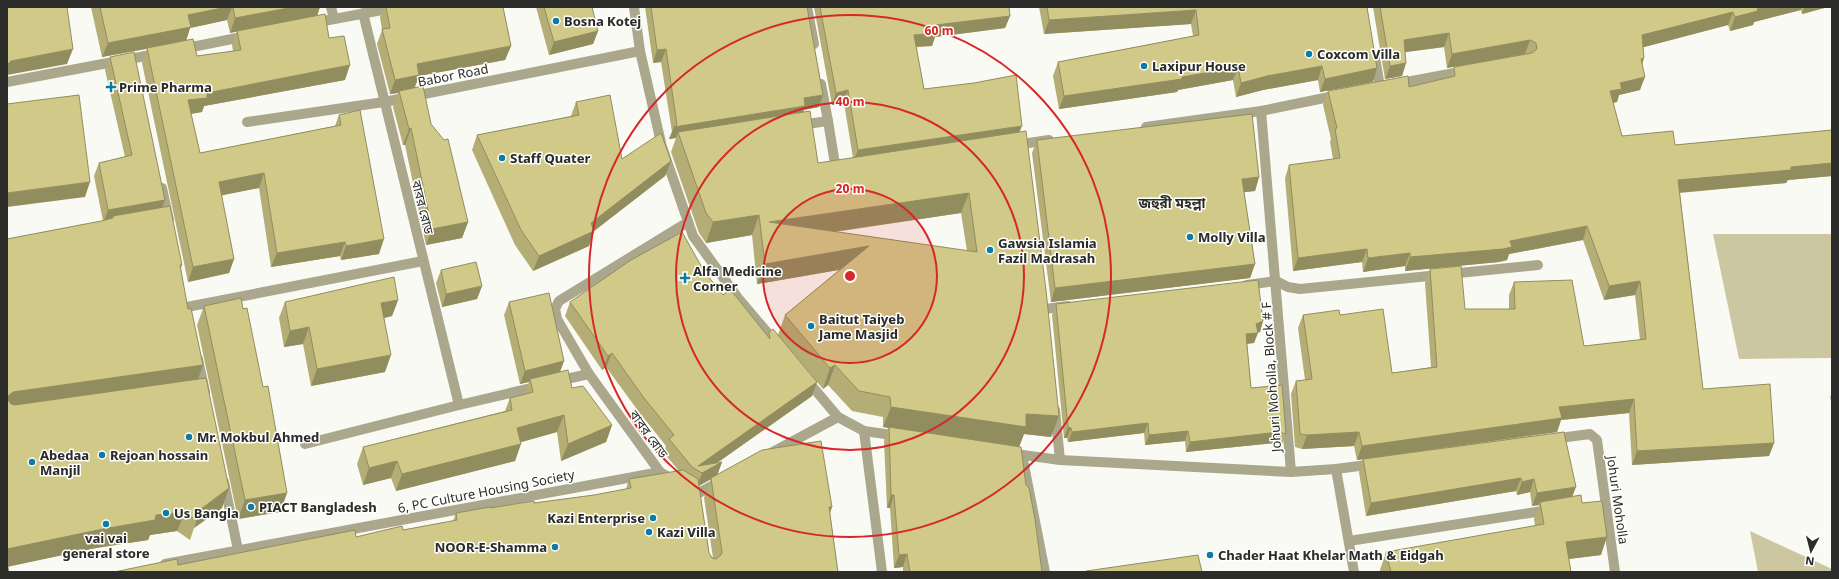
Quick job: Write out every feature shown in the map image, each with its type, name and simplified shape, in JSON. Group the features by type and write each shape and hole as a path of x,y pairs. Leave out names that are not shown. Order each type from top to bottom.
{"street":[{"path":"331,7 334,19"},
{"path":"303,25 398,7"},
{"path":"634,7 640,51 666,147 693,236 738,298 783,351"},
{"path":"807,7 816,53"},
{"name":"বাবর রোড","path":"363,14 459,405"},
{"path":"7,82 135,62 169,51 257,34"},
{"path":"1374,50 1376,87 1472,70"},
{"name":"Babor Road","path":"247,122 384,102 640,51"},
{"path":"820,75 835,164 839,168 848,170 856,169"},
{"path":"1135,128 1261,111 1350,93"},
{"name":"Johuri Moholla, Block # F","path":"1261,111 1291,472"},
{"path":"788,127 828,121"},
{"path":"1008,146 1024,148 1056,139"},
{"path":"160,180 164,219 171,233"},
{"name":"বাবর রোড","path":"660,472 589,374 558,319 555,309 559,301 688,222"},
{"path":"187,307 423,261"},
{"name":"Johuri Moholla, Block # F","path":"1238,286 1276,281 1288,287 1300,289 1538,265"},
{"path":"1045,309 1076,305"},
{"path":"196,352 201,390 208,405"},
{"path":"798,369 838,417 864,431 912,438"},
{"path":"305,444 589,374"},
{"path":"1053,396 1060,460"},
{"path":"764,458 838,417"},
{"path":"864,431 882,572"},
{"name":"Johuri Moholla","path":"1542,441 1590,434 1597,440 1600,502 1615,572"},
{"path":"998,452 1060,460 1291,472 1336,469 1384,462"},
{"path":"1022,455 1045,572"},
{"path":"1336,469 1354,572"},
{"path":"660,472 697,498 730,476"},
{"name":"6, PC Culture Housing Society","path":"154,565 660,472"},
{"path":"222,474 238,550"},
{"path":"1349,541 1558,509"},
{"path":"177,561 179,572"}],"shaded area":[{"path":"1713,234 1832,234 1832,358 1739,359"},
{"path":"1750,531 1832,569 1832,572 1758,572"}],"building":[{"path":"7,7 67,7 73,49 11,61 7,65"},
{"path":"100,7 227,7 188,15 191,27 108,43"},
{"path":"233,7 294,7 235,18"},
{"path":"386,7 503,7 511,46 417,64 419,75 395,80 382,29 390,28"},
{"path":"544,7 592,7 598,31 554,42"},
{"path":"651,7 807,7 823,95 804,98 805,106 674,127 677,125 666,49 657,50"},
{"path":"820,7 1009,7 1010,16 936,25 936,33 914,35 924,89 974,83 1016,75 1022,126 858,150 848,90 836,93"},
{"path":"1047,7 1367,7 1377,68 1325,79 1322,66 1267,76 1241,83 1238,67 1182,77 1182,79 1064,96 1058,62 1199,35 1196,10 1049,20"},
{"path":"1380,7 1764,7 1757,9 1758,11 1735,17 1733,12 1642,35 1644,58 1641,59 1645,77 1620,83 1622,89 1610,91 1622,136 1673,131 1675,145 1832,130 1832,163 1791,167 1791,170 1678,180 1703,389 1770,384 1774,443 1637,451 1634,399 1559,407 1562,418 1362,446 1359,432 1307,435 1300,434 1296,381 1312,379 1303,315 1339,310 1340,315 1383,309 1392,373 1437,367 1430,269 1461,266 1465,309 1515,309 1514,282 1572,280 1584,346 1646,339 1640,281 1609,286 1587,226 1510,241 1512,247 1503,249 1410,257 1410,253 1368,258 1367,249 1298,258 1289,165 1340,158 1335,129 1337,128 1328,91 1408,76 1409,87 1455,76 1454,67 1532,53 1537,49 1536,43 1530,40 1452,54 1449,33 1404,40 1406,63 1390,66"},
{"path":"325,14 329,38 344,36 350,65 207,93 207,98 188,100 200,153 341,125 339,115 360,110 384,239 346,246 345,242 277,253 264,173 219,182 234,259 193,267 147,48 193,39 197,56 241,50 237,31"},
{"path":"134,52 165,200 108,210 99,163 132,155 110,57"},
{"path":"423,86 431,124 444,140 448,139 468,222 432,229 411,128 409,129 399,91"},
{"path":"79,95 90,182 7,193 7,104"},
{"path":"610,95 622,159 661,133 671,161 591,223 594,231 539,256 521,230 477,135 579,115 576,102"},
{"path":"810,111 818,163 1026,131 1046,290 1059,416 1026,414 1026,427 891,407 890,397 859,391 835,365 830,368 785,315 869,246 765,264 759,215 713,222 706,213 678,132","holes":["969,193 977,252 769,222"]},
{"path":"1252,114 1259,177 1242,179 1255,264 1055,288 1037,140"},
{"path":"170,206 182,265 180,265 188,309 191,308 203,365 13,392 8,396 8,400 11,404 15,405 206,378 229,488 201,509 197,521 185,512 156,515 155,520 7,549 7,239 101,221 113,218 113,216"},
{"path":"682,232 704,271 723,295 730,289 770,339 769,332 773,329 817,382 698,466 722,462 702,473 692,467 669,439 674,435 644,398 612,353 608,356 570,302 631,260"},
{"path":"476,262 482,286 446,294 441,270"},
{"path":"394,277 398,300 381,303 391,355 317,369 309,327 290,331 285,302"},
{"path":"1258,280 1263,321 1256,324 1258,333 1246,334 1251,388 1282,385 1286,434 1279,432 1190,442 1188,431 1149,435 1148,423 1072,432 1071,428 1068,427 1056,304"},
{"path":"549,293 564,361 525,371 509,302"},
{"path":"241,298 243,309 247,308 263,387 268,386 287,493 245,500 204,306"},
{"path":"568,370 572,388 583,386 612,425 568,444 564,415 517,428 521,444 402,474 397,461 369,468 363,447 512,410 510,398 533,392 530,379"},
{"path":"889,427 1021,447 1026,485 1029,488 1035,519 1042,572 910,572 907,554 899,555 894,495 891,495"},
{"path":"1564,432 1576,487 1537,493 1534,479 1522,482 1521,478 1371,503 1363,459"},
{"path":"821,441 832,507 829,507 838,572 114,572 177,559 178,565 355,530 356,537 402,526 403,530 457,520 456,513 534,501 534,503 594,495 631,488 629,479 683,470 698,479 709,553 712,558 716,559 722,552 711,478 762,450"},
{"path":"1581,495 1582,503 1602,501 1607,537 1566,542 1571,572 1391,572 1386,552 1544,524 1540,502"},
{"path":"1198,555 1202,572 1086,572 1086,571"}],"place":[{"name":"Bosna Kotej","path":"556,21"},
{"name":"Coxcom Villa","path":"1309,54"},
{"name":"Laxipur House","path":"1144,66"},
{"name":"Prime Pharma","path":"111,87"},
{"name":"Staff Quater","path":"502,158"},
{"name":"Molly Villa","path":"1190,237"},
{"name":"Gawsia Islamia Fazil Madrasah","path":"990,250"},
{"name":"Alfa Medicine Corner","path":"685,278"},
{"name":"Baitut Taiyeb Jame Masjid","path":"811,326"},
{"name":"Mr. Mokbul Ahmed","path":"189,437"},
{"name":"Rejoan hossain","path":"102,455"},
{"name":"Abedaa Manjil","path":"32,462"},
{"name":"PIACT Bangladesh","path":"251,507"},
{"name":"Us Bangla","path":"166,513"},
{"name":"Kazi Enterprise","path":"653,518"},
{"name":"vai vai general store","path":"106,524"},
{"name":"Kazi Villa","path":"649,532"},
{"name":"NOOR-E-Shamma","path":"555,547"},
{"name":"Chader Haat Khelar Math & Eidgah","path":"1210,555"}],"district":[{"name":"জহুরী মহল্লা","path":"1172,203"}]}
